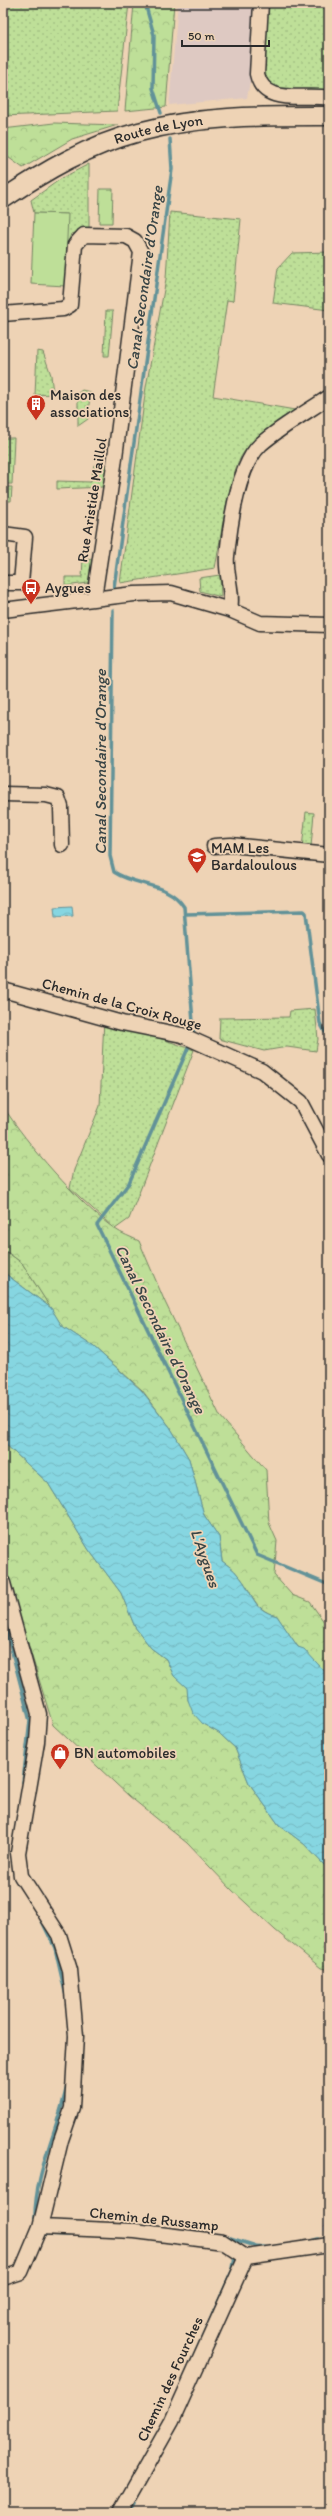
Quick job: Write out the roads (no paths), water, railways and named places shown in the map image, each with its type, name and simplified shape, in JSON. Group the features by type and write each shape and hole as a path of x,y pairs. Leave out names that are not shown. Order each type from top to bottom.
{"main road":[{"name":"Route de Lyon","path":"3,199 49,170 91,148 138,132 203,120 329,116"}],"street":[{"path":"261,3 258,43 258,83 269,93 274,95 329,98"},
{"name":"Rue Aristide Maillol","path":"3,314 63,309 70,304 75,245 84,234 126,236 136,241 141,252 133,330 94,598"},
{"path":"230,610 232,601 226,558 241,479 248,461 260,445 329,397"},
{"path":"3,534 25,537 21,583 3,583"},
{"path":"3,610 153,592 171,593 230,610 260,623 329,625"},
{"path":"3,794 46,795 58,798 61,807 62,845"},
{"path":"214,846 232,845 329,855"},
{"name":"Chemin de la Croix Rouge","path":"3,990 122,1023 182,1035 262,1071 301,1102 329,1155"},
{"path":"3,1583 39,1714 37,1742 18,1853 21,1876 59,1935 70,1970 76,2036 72,2108 61,2140 40,2227 21,2272 3,2278"},
{"name":"Chemin de Russamp","path":"40,2227 135,2231 223,2242 246,2257"},
{"path":"246,2257 329,2245"},
{"name":"Chemin des Fourches","path":"120,2513 172,2421 246,2257"}],"water":[{"path":"72,906 73,916 55,917 54,907"},
{"name":"L'Aygues","path":"3,1272 51,1308 62,1326 94,1347 142,1391 170,1427 189,1459 204,1515 219,1537 222,1561 243,1581 257,1604 268,1613 277,1616 298,1647 304,1649 329,1676 329,1885 327,1868 304,1844 279,1825 249,1783 235,1748 219,1733 203,1724 193,1713 188,1700 187,1688 174,1676 166,1659 151,1648 135,1627 121,1593 89,1550 48,1483 3,1442"}],"waterway":[{"name":"Canal Secondaire d'Orange","path":"145,3 154,35 153,88 161,113"},
{"name":"Canal Secondaire d'Orange","path":"114,587 172,169 170,139"},
{"name":"Canal Secondaire d'Orange","path":"113,610 110,856 114,872 123,877 170,893 178,899 184,907 194,1035"},
{"path":"186,914 304,911 306,913 320,1023 325,1032 329,1034"},
{"name":"Canal Secondaire d'Orange","path":"189,1046 129,1183 97,1225 257,1555 329,1585"},
{"path":"3,1617 30,1721 23,1782"},
{"path":"41,1919 55,1948 66,1996"},
{"path":"35,2220 38,2186 42,2169 67,2085"},
{"path":"44,2234 69,2235"},
{"path":"227,2237 256,2246 269,2248"},
{"path":"311,2241 318,2239"},
{"path":"183,2381 233,2269 235,2255"},
{"path":"129,2513 134,2505"}],"place":[{"name":"Maison des associations","path":"36,421"},
{"name":"Aygues","path":"31,605"},
{"name":"MAM Les Bardaloulous","path":"197,874"},
{"name":"BN automobiles","path":"60,1770"}]}
